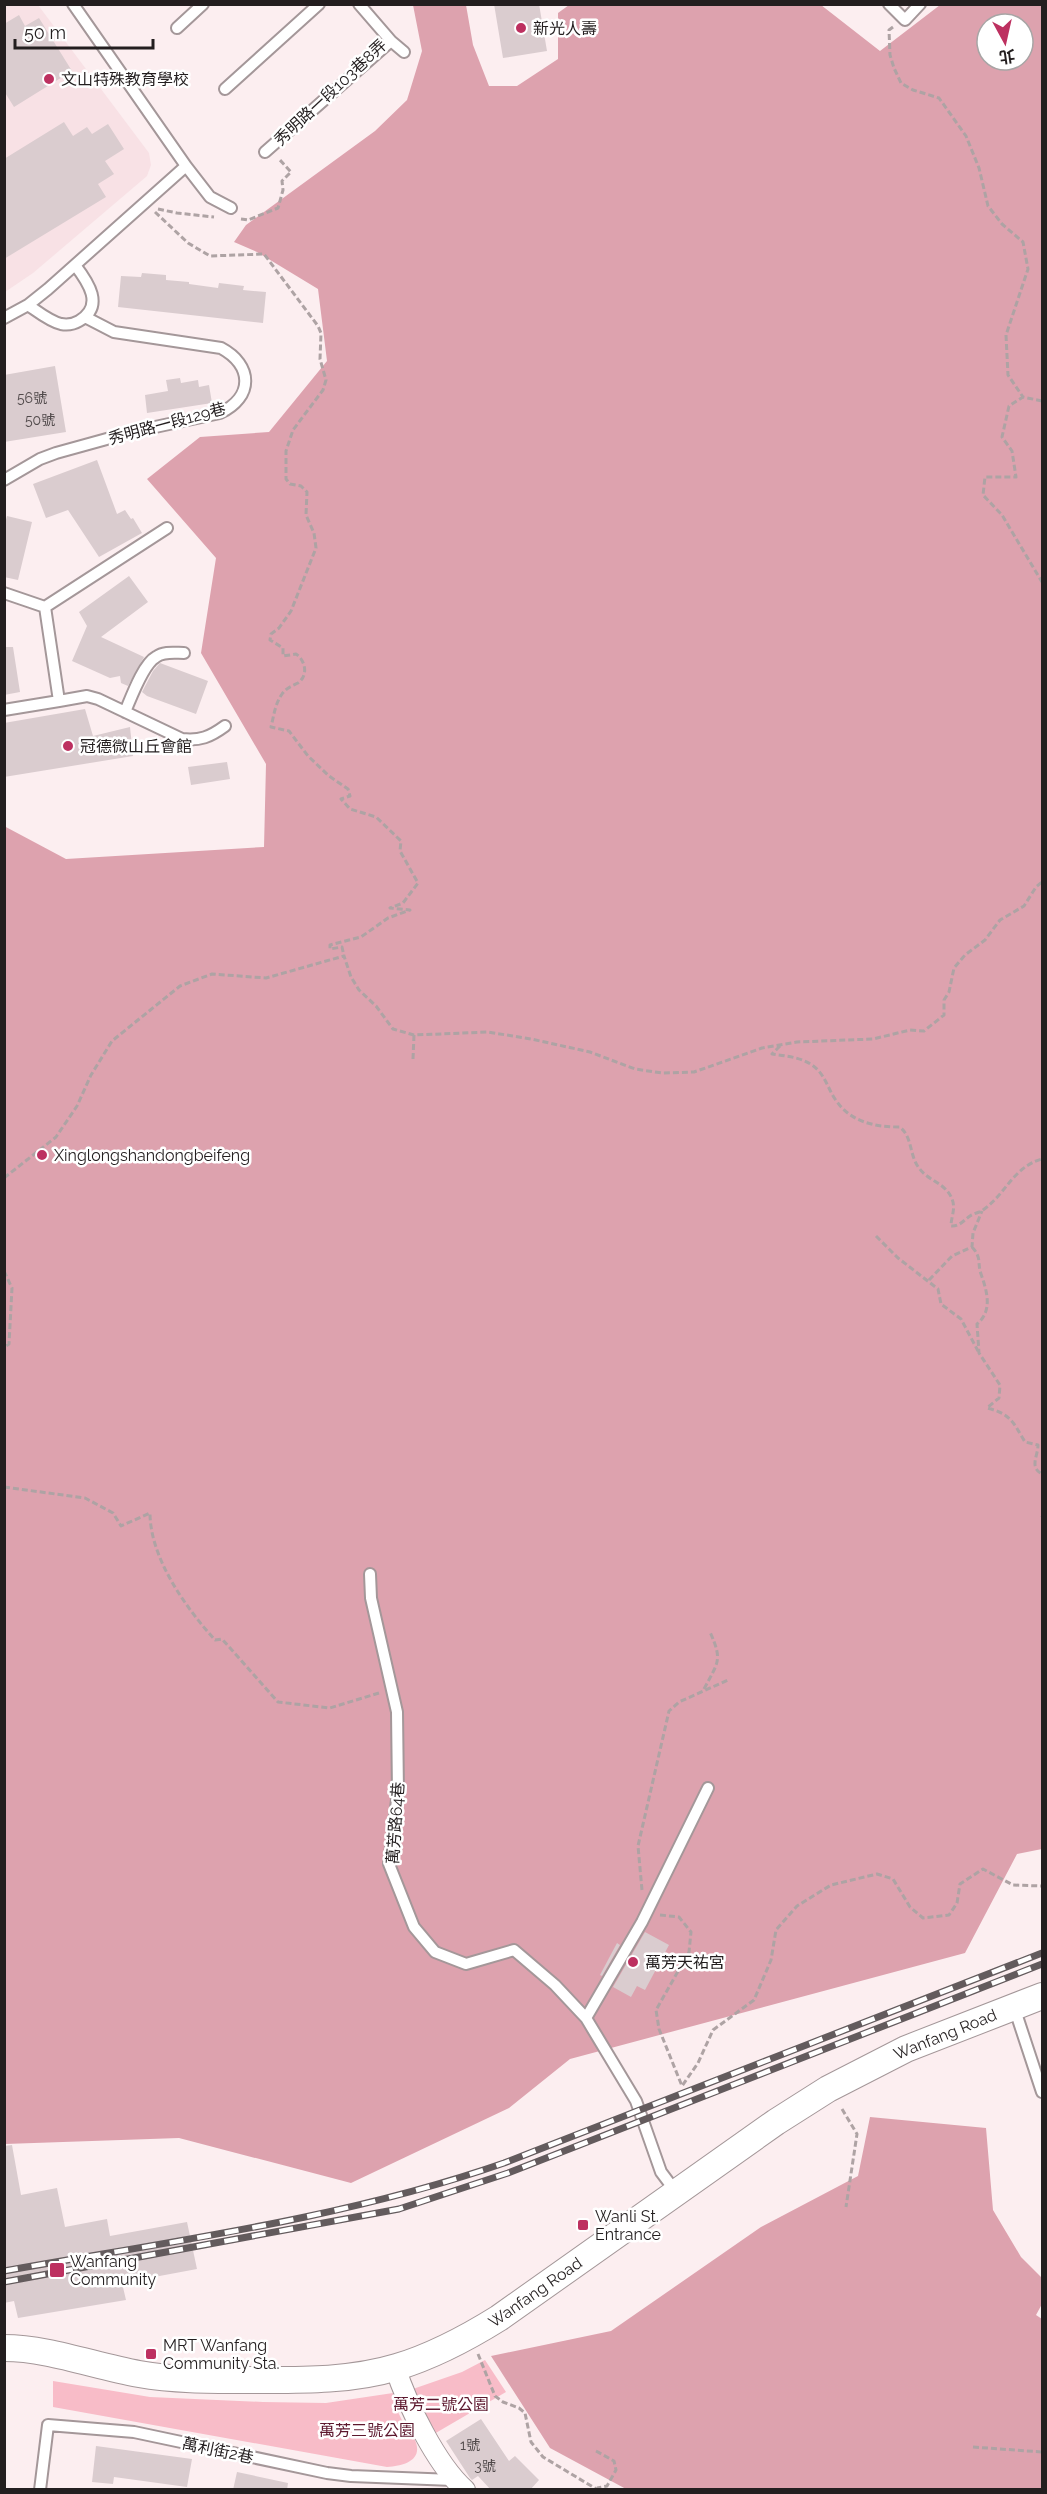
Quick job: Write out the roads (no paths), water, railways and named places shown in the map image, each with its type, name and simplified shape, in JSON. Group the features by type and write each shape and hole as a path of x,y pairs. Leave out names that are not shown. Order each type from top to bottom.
{"street":[{"name":"Wanfang Road","path":"4,2348 39,2352 148,2375 207,2380 333,2378 395,2367 471,2336 828,2089 906,2049 1042,1996"},
{"path":"395,2367 409,2406 459,2485"}],"lane":[{"path":"73,4 210,197 231,208"},
{"path":"177,28 203,4"},
{"path":"225,89 319,4"},
{"name":"秀明路一段103巷8弄","path":"265,152 390,41 359,4"},
{"path":"890,4 905,20 920,4"},
{"path":"390,41 404,52"},
{"path":"4,318 28,305 186,166"},
{"path":"28,305 61,324 74,324 85,317 92,308 93,296 88,282 75,265"},
{"name":"秀明路一段129巷","path":"4,480 40,459 57,453 132,432 220,413 232,407 242,395 245,382 242,366 234,355 221,348 114,332 85,317"},
{"path":"45,607 167,528"},
{"path":"4,593 45,607"},
{"path":"45,607 59,700"},
{"path":"125,712 148,663 156,656 168,652 184,653"},
{"path":"4,710 87,696 182,739 196,741 209,737 225,726"},
{"name":"萬芳路64巷","path":"370,1574 371,1598 397,1712 398,1792 389,1864 414,1927 435,1952 466,1965 514,1950 555,1985 586,2018 636,2101 661,2172 677,2193"},
{"path":"586,2018 642,1922 708,1788"},
{"path":"1014,2007 1042,2091"},
{"name":"萬利街2巷","path":"40,2490 48,2425 134,2432 327,2473 459,2485"}],"railway":[{"path":"4,2271 257,2227 382,2199 443,2182 504,2163 1042,1953"},
{"path":"4,2282 399,2209 508,2173 1042,1964"}],"place":[{"name":"新光人壽","path":"521,28"},
{"name":"文山特殊教育學校","path":"49,79"},
{"name":"冠德微山丘會館","path":"68,746"},
{"name":"Xinglongshandongbeifeng","path":"42,1155"},
{"name":"萬芳天祐宮","path":"633,1962"},
{"name":"Wanli St. Entrance","path":"583,2225"},
{"name":"Wanfang Community","path":"57,2270"},
{"name":"MRT Wanfang Community Sta.","path":"151,2354"}],"park label":[{"name":"萬芳二號公園","path":"441,2404"},
{"name":"萬芳三號公園","path":"367,2430"}]}
